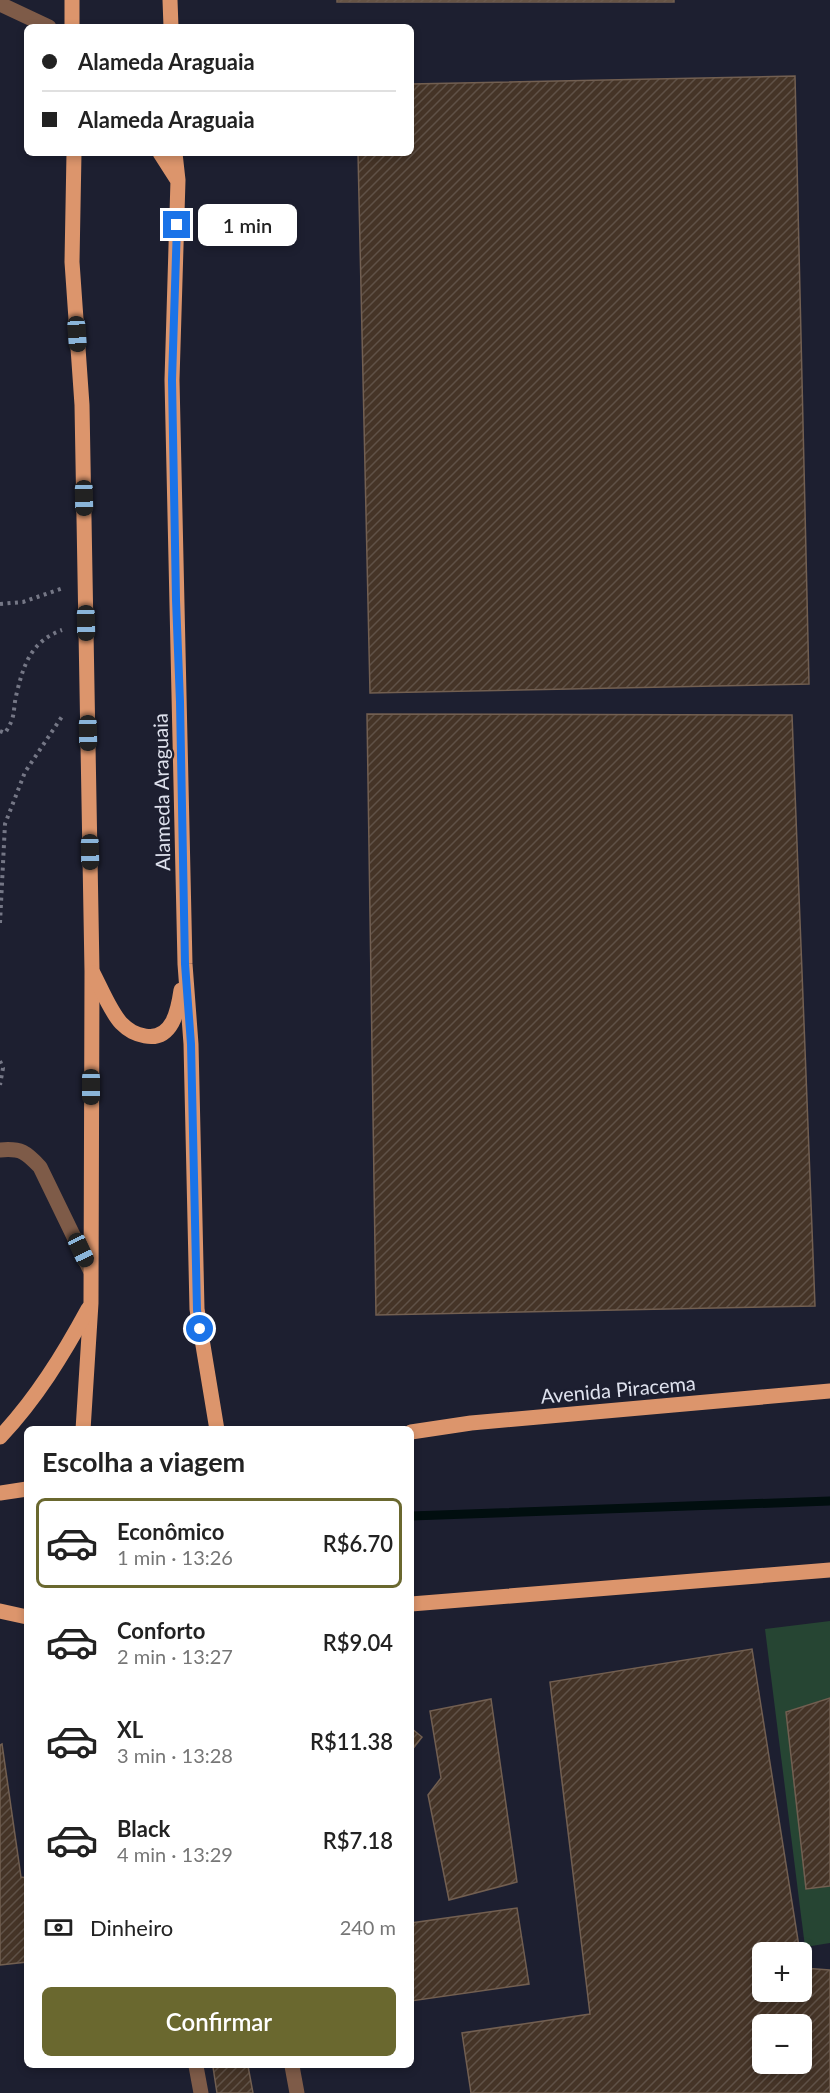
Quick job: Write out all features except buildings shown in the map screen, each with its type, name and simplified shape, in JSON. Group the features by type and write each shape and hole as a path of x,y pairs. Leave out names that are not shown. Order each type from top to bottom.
{"main road":[{"path":"170,0 171,24"},
{"path":"72,4 72,24"},
{"path":"72,4 78,24"},
{"path":"74,156 72,262 82,405 92,971 91,1303 83,1426"},
{"path":"74,173 85,156"},
{"path":"162,156 178,180"},
{"name":"Alameda Araguaia","path":"175,156 178,180 172,380 185,964 191,1044 197,1310 215,1426"},
{"path":"92,971 119,1022 134,1034 154,1038 164,1033 174,1020 185,964"},
{"path":"0,1437 28,1407 91,1303"},
{"name":"Avenida Piracema","path":"414,1432 471,1423 830,1391"},
{"path":"0,1493 24,1489"},
{"path":"414,1604 830,1570"},
{"path":"0,1611 24,1616"}],"street":[{"path":"0,4 43,24"},
{"path":"0,1150 15,1149 28,1154 40,1167 90,1270"},
{"path":"196,2068 201,2093"},
{"path":"292,2068 297,2093"}],"path":[{"path":"0,604 23,602 57,592 72,583 85,568"},
{"path":"0,731 5,733 13,721 16,693 30,652 51,634 86,623"},
{"path":"62,630 62,641"},
{"path":"0,921 1,860 5,824 25,772 46,738 63,718 63,707"},
{"path":"0,1061 3,1068 0,1085"}],"green space":[{"path":"830,1621 830,1943 812,1946 812,1942 804,1942 765,1629"}],"waterway":[{"path":"414,1516 830,1501"}],"route":[{"path":"177,225 172,380 176,600 185,964 191,1044 197,1310 200,1329"}]}
